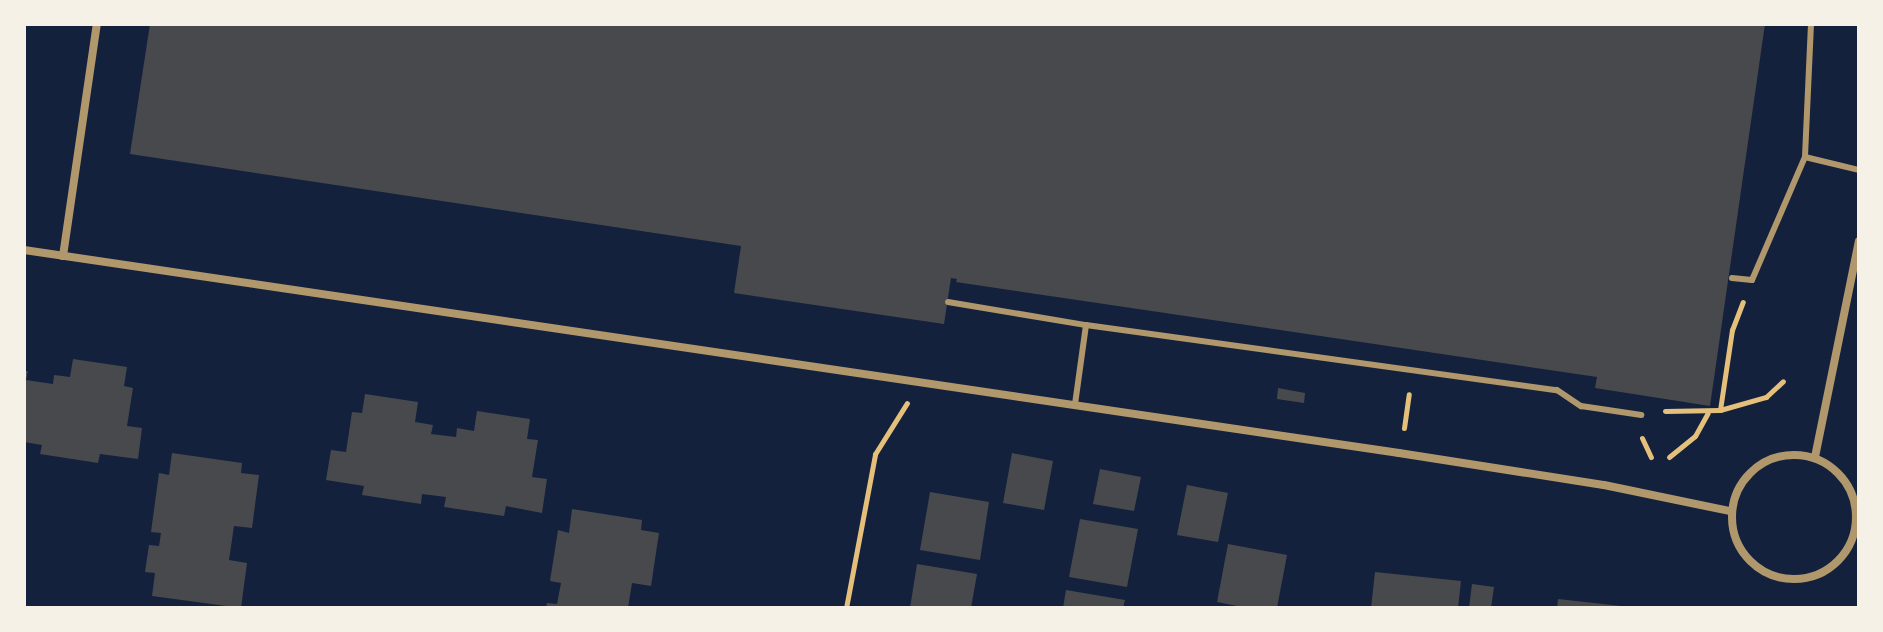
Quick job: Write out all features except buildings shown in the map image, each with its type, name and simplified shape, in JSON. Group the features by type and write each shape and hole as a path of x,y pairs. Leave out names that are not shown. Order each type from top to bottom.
{"street":[{"path":"63,256 97,24"},
{"path":"1815,457 1859,241"},
{"path":"24,250 1399,453 1604,485 1730,511"},
{"path":"1797,454 1815,457 1845,479 1855,504 1857,532 1847,551 1833,567 1813,577 1792,579 1771,575 1753,564 1740,548 1730,511 1747,475 1762,464 1797,454"}],"lane":[{"path":"1732,278 1752,280 1805,157 1811,24"},
{"path":"1805,157 1859,170"},
{"path":"948,302 1086,325 1557,390 1581,406 1641,415"},
{"path":"1075,404 1086,325"}],"path":[{"path":"1720,410 1732,330 1752,280"},
{"path":"1399,453 1413,369"},
{"path":"846,608 875,454 919,381"},
{"path":"1641,415 1642,408 1708,413 1766,397 1783,381"},
{"path":"1669,457 1695,436 1708,413"}]}
